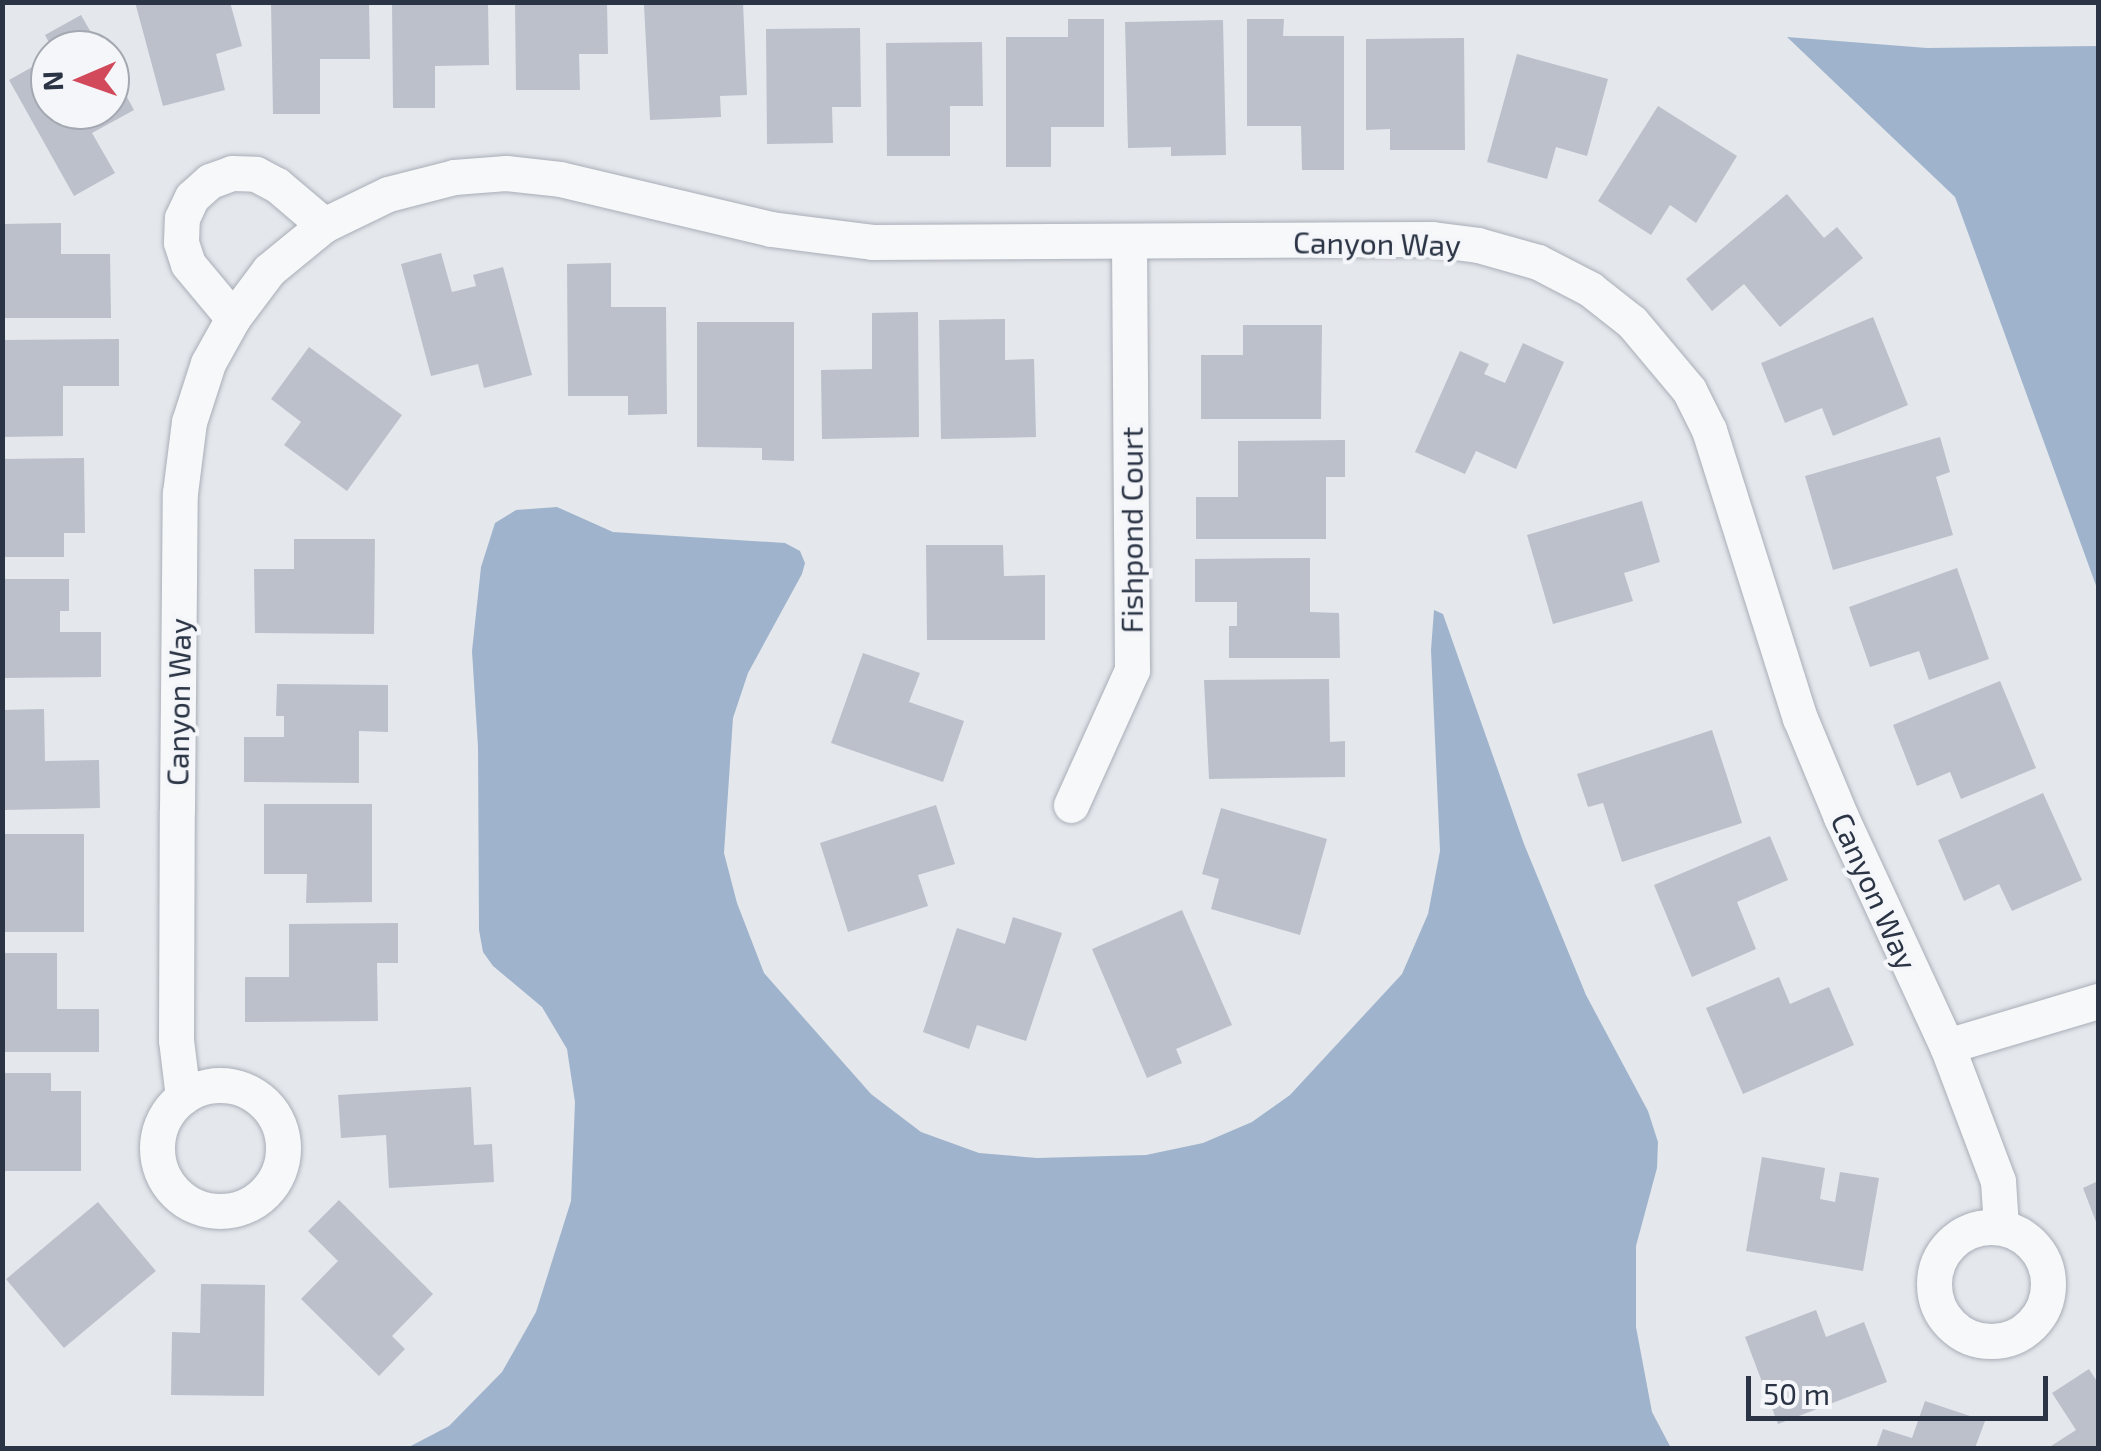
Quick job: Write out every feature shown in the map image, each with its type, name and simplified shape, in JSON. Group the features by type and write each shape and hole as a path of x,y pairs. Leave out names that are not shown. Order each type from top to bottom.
{"street":[{"name":"Canyon Way","path":"183,1096 176,1040 180,493 188,422 208,363 233,318 270,270 324,226 388,194 454,177 506,173 560,179 823,238 1432,239 1478,245 1538,262 1590,289 1632,322 1689,390 1710,430 1800,718 1840,816 1947,1046 1998,1181 2001,1226"},
{"path":"233,318 188,264 181,242 182,218 192,197 210,181 232,174 256,174 277,185 324,226"},
{"name":"Fishpond Court","path":"1071,805 1132,670 1129,241"},
{"path":"1947,1046 2098,1001"}],"water":[{"path":"1787,37 1927,48 2098,46 2098,591 1955,197"},
{"path":"557,507 613,532 785,543 800,551 805,563 802,574 748,673 733,718 724,853 737,903 764,973 871,1094 921,1132 979,1153 1037,1158 1146,1155 1203,1143 1252,1122 1290,1095 1402,974 1428,914 1440,851 1431,650 1434,610 1443,614 1524,844 1586,995 1648,1111 1658,1142 1657,1168 1636,1246 1636,1327 1652,1412 1671,1448 407,1448 449,1426 502,1372 536,1312 571,1201 575,1102 567,1049 542,1007 493,966 483,952 479,930 478,747 472,651 481,567 495,523 516,510"}],"building":[{"path":"135,2 230,2 242,46 216,54 225,90 163,106"},
{"path":"271,2 369,2 370,59 320,59 320,114 273,114"},
{"path":"392,2 488,2 489,65 435,66 435,108 393,108"},
{"path":"515,2 607,2 608,54 579,54 580,90 516,90"},
{"path":"743,2 747,95 720,96 721,117 650,120 644,5"},
{"path":"81,15 90,30 54,30"},
{"path":"1068,19 1104,19 1104,127 1051,127 1051,167 1006,167 1006,37 1068,37"},
{"path":"1247,19 1284,19 1283,36 1344,36 1344,170 1302,170 1301,126 1247,126"},
{"path":"1223,20 1226,155 1171,156 1171,147 1128,148 1125,22"},
{"path":"860,28 861,107 832,107 833,143 767,144 766,29"},
{"path":"1464,38 1465,150 1390,150 1390,129 1366,130 1366,39"},
{"path":"982,42 983,106 950,106 950,156 887,156 886,43"},
{"path":"1517,54 1608,79 1587,156 1556,147 1547,179 1487,162"},
{"path":"30,68 30,117 9,80"},
{"path":"1658,106 1737,156 1696,223 1670,205 1651,235 1598,201"},
{"path":"37,130 97,130 92,133 115,173 74,196"},
{"path":"1787,194 1824,238 1837,227 1863,258 1780,327 1744,284 1712,311 1686,279"},
{"path":"61,223 61,254 110,254 111,318 2,318 2,224"},
{"path":"441,253 452,292 476,286 473,275 503,267 532,375 484,388 478,364 431,376 401,264"},
{"path":"611,263 611,307 666,307 667,414 628,415 628,396 568,396 567,264"},
{"path":"918,312 919,437 822,439 821,370 872,369 872,313"},
{"path":"1873,317 1908,405 1833,436 1822,408 1785,423 1761,363"},
{"path":"1005,319 1005,360 1034,359 1036,437 941,439 939,320"},
{"path":"697,322 794,322 794,461 762,460 762,448 697,447"},
{"path":"1243,325 1322,325 1321,419 1201,419 1201,355 1243,355"},
{"path":"119,339 119,386 63,386 63,436 2,437 2,340"},
{"path":"1523,343 1564,362 1516,469 1476,451 1465,474 1415,452 1460,351 1489,364 1484,374 1505,383"},
{"path":"309,347 402,415 347,491 284,445 301,422 271,399"},
{"path":"1940,437 1950,472 1936,477 1953,535 1833,570 1805,476"},
{"path":"1345,440 1345,477 1326,477 1326,539 1196,539 1196,497 1238,497 1238,441"},
{"path":"84,458 85,533 64,533 64,557 2,557 2,459"},
{"path":"1642,501 1660,562 1624,573 1633,601 1553,624 1527,535"},
{"path":"294,539 375,539 374,634 255,633 254,569 294,569"},
{"path":"926,545 1003,545 1004,576 1045,575 1045,640 927,640"},
{"path":"1310,558 1310,612 1339,613 1340,658 1229,658 1229,626 1237,626 1237,602 1195,602 1195,559"},
{"path":"1957,568 1989,659 1929,680 1919,651 1870,667 1849,607"},
{"path":"2,579 69,579 69,611 60,611 60,632 101,632 101,677 2,678"},
{"path":"863,653 920,673 909,702 964,721 943,782 831,743"},
{"path":"1329,679 1330,742 1345,741 1345,777 1209,779 1204,680"},
{"path":"2000,681 2036,768 1961,799 1950,772 1917,786 1893,725"},
{"path":"277,684 388,685 388,732 359,731 359,783 244,782 244,737 284,737 284,716 276,716"},
{"path":"44,709 45,761 99,760 100,808 2,810 2,710"},
{"path":"1712,730 1742,823 1622,862 1603,803 1588,807 1577,774"},
{"path":"2043,793 2082,880 2012,911 1999,884 1964,901 1938,840"},
{"path":"264,804 372,804 372,902 306,903 307,874 264,874"},
{"path":"936,805 955,864 918,875 928,906 848,932 820,843"},
{"path":"1221,808 1327,839 1300,935 1211,909 1219,879 1202,874"},
{"path":"2,834 84,834 84,932 2,932"},
{"path":"1770,836 1788,880 1737,902 1756,949 1692,977 1654,885"},
{"path":"1182,910 1232,1025 1176,1049 1182,1063 1147,1078 1092,949"},
{"path":"1013,917 1062,933 1026,1041 977,1025 969,1049 923,1032 957,928 1005,944"},
{"path":"398,923 398,963 377,963 378,1021 245,1022 245,977 289,977 289,924"},
{"path":"2,953 57,953 57,1009 99,1009 99,1052 2,1052"},
{"path":"1779,977 1790,1004 1829,987 1854,1045 1743,1094 1706,1008"},
{"path":"2,1073 51,1073 51,1091 81,1091 81,1171 2,1171"},
{"path":"471,1087 474,1145 492,1144 494,1182 389,1188 386,1135 341,1138 338,1095"},
{"path":"1762,1157 1825,1168 1820,1199 1835,1202 1840,1172 1879,1178 1863,1271 1746,1251"},
{"path":"2098,1181 2098,1227 2083,1188"},
{"path":"339,1200 433,1294 392,1336 405,1349 379,1376 301,1299 338,1261 308,1231"},
{"path":"98,1202 156,1271 64,1348 6,1279"},
{"path":"201,1284 265,1285 264,1396 171,1395 172,1332 200,1333"},
{"path":"1816,1310 1826,1337 1864,1322 1887,1382 1778,1424 1745,1337"},
{"path":"2089,1369 2098,1383 2098,1448 2048,1448 2076,1430 2052,1393"},
{"path":"1925,1401 1985,1421 1975,1448 1876,1448 1883,1429 1912,1438"}]}
